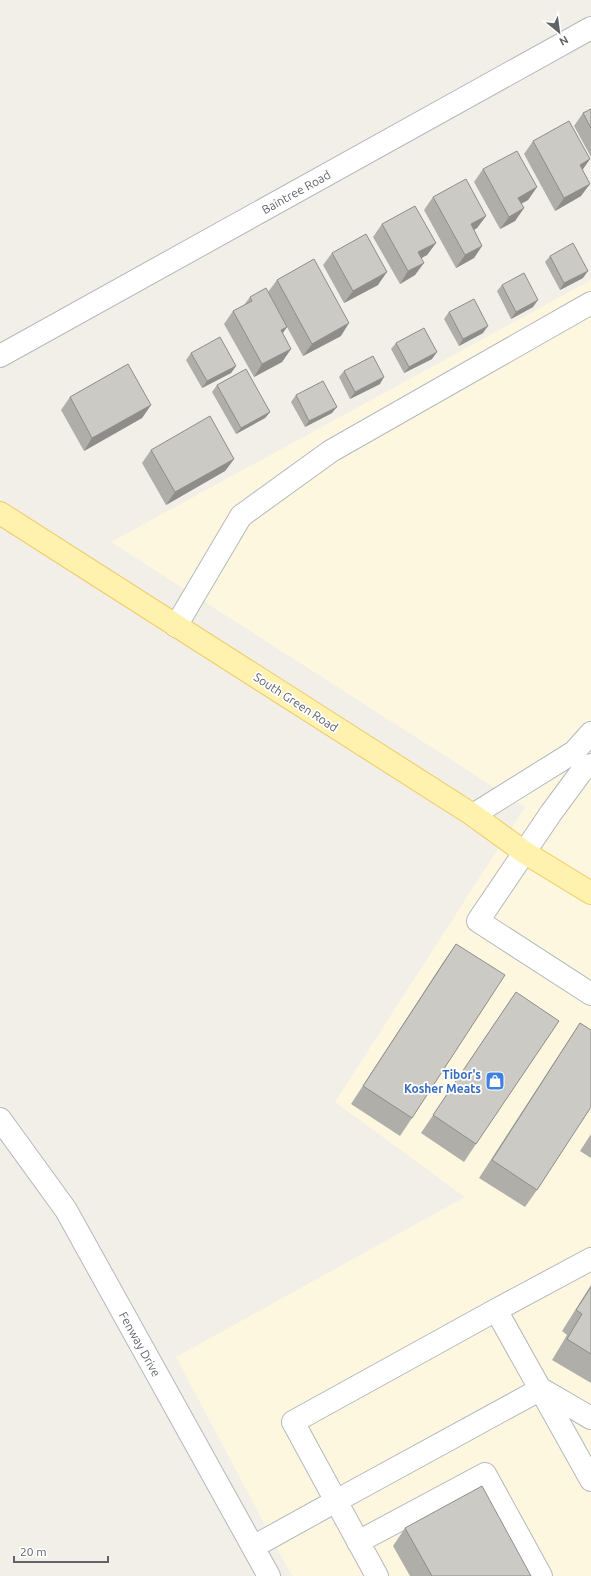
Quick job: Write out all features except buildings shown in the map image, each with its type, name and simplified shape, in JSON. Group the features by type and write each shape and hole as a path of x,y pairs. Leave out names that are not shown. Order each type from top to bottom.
{"main road":[{"name":"South Green Road","path":"0,513 473,816 524,852 591,893"}],"street":[{"name":"Baintree Road","path":"0,356 591,28"},
{"path":"176,626 241,516 331,451 591,303"},
{"path":"473,816 574,752 591,733"},
{"path":"591,765 582,771 524,852 478,921 591,994"},
{"name":"Fenway Drive","path":"0,1119 66,1210 269,1576"},
{"path":"377,1576 293,1422 591,1259"},
{"path":"496,1310 591,1480"},
{"path":"253,1547 541,1389"},
{"path":"541,1389 591,1418"},
{"path":"358,1542 485,1474 541,1576"}],"shaded area":[{"path":"591,280 591,1576 292,1576 176,1357 465,1197 335,1102 525,807 111,542"}],"place":[{"name":"Tibor's Kosher Meats","path":"495,1081"}]}
